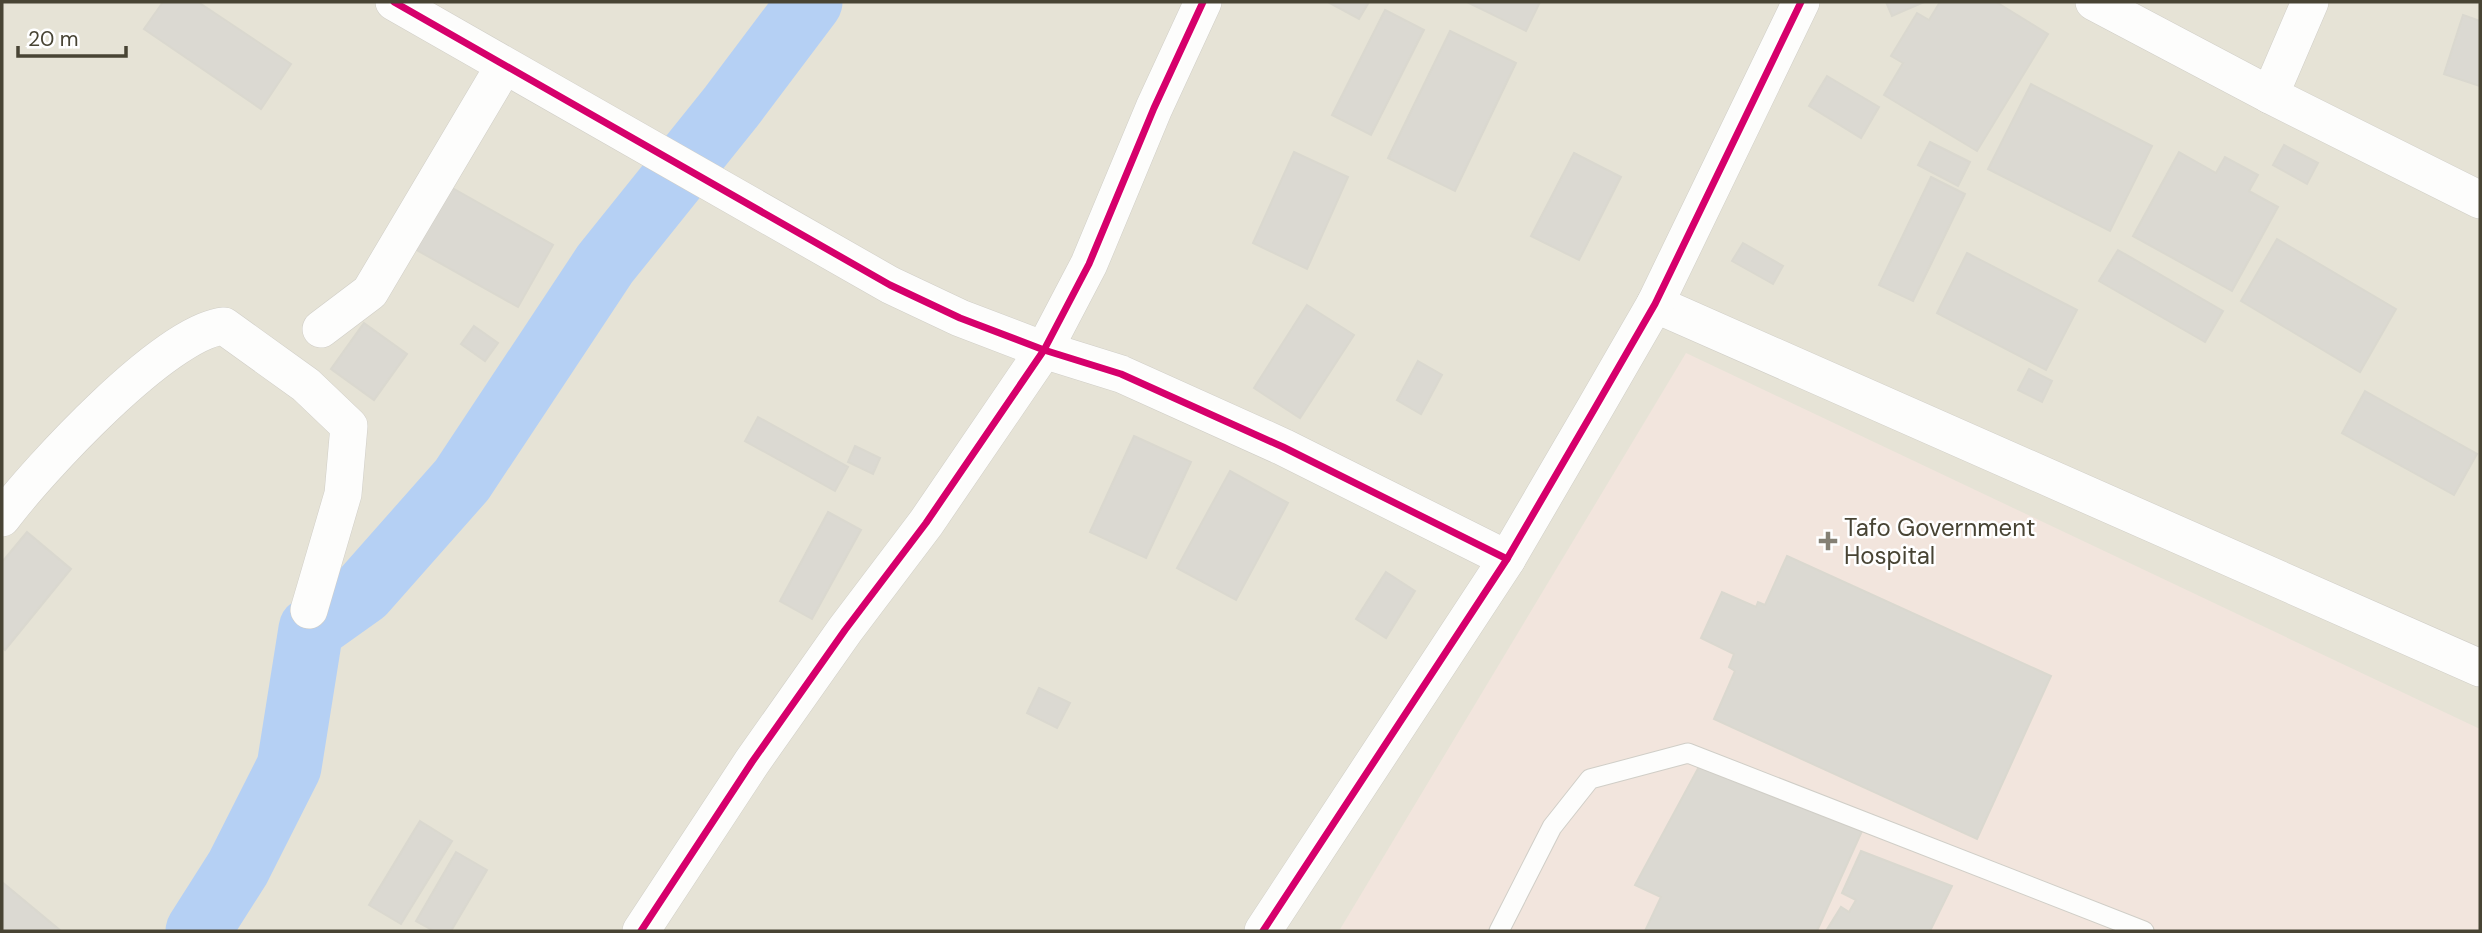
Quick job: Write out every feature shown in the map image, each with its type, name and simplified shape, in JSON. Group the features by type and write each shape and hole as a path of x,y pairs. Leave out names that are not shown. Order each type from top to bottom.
{"street":[{"path":"394,2 890,285 960,318 1044,350 1121,374 1283,447 1507,559"},
{"path":"641,931 752,762 926,523 1044,350 1089,264 1154,107 1203,2"},
{"path":"1263,931 1507,559 1655,304 1801,2"},
{"path":"2094,2 2270,95 2480,200"},
{"path":"2270,95 2310,2"},
{"path":"321,329 370,292 504,66"},
{"path":"1655,304 2480,668"},
{"path":"6,504 76,433 133,382 175,349 212,327 224,326 306,385 349,426 343,494 309,610"}],"lane":[{"path":"1499,931 1552,827 1590,779 1688,754 2144,931"}],"shaded area":[{"path":"2,2 2480,2 2480,931 2,931"},
{"name":"Tafo Government Hospital","path":"1686,353 2480,729 2480,931 1339,931"}],"building":[{"path":"163,2 198,2 291,64 261,109 144,29"},
{"path":"1328,2 1369,2 1359,19"},
{"path":"1467,2 1540,2 1526,31"},
{"path":"1886,2 1924,2 1892,16"},
{"path":"1940,2 1996,2 2048,34 1977,151 1884,95 1903,63 1891,56 1917,13 1929,20"},
{"path":"1385,10 1424,30 1371,135 1332,115"},
{"path":"2463,15 2480,21 2480,86 2444,74"},
{"path":"1450,31 1516,63 1455,191 1388,158"},
{"path":"1827,76 1879,107 1861,138 1809,106"},
{"path":"2031,84 2152,146 2110,231 1988,169"},
{"path":"1930,142 1970,162 1958,186 1918,165"},
{"path":"2284,145 2318,163 2307,184 2273,165"},
{"path":"1294,152 1348,177 1307,269 1253,243"},
{"path":"2179,152 2216,173 2225,157 2258,175 2249,191 2278,207 2232,291 2133,236"},
{"path":"1574,153 1621,177 1579,260 1531,236"},
{"path":"1931,177 1965,194 1913,301 1879,285"},
{"path":"440,181 553,245 518,307 406,244"},
{"path":"2277,239 2396,309 2360,372 2241,301"},
{"path":"1743,243 1783,266 1773,284 1732,261"},
{"path":"2118,250 2223,311 2205,342 2099,281"},
{"path":"1967,253 2077,310 2046,370 1937,313"},
{"path":"1307,305 1354,335 1300,418 1254,388"},
{"path":"364,323 407,354 374,400 331,369"},
{"path":"474,326 498,343 485,361 461,344"},
{"path":"1418,361 1442,375 1421,414 1397,400"},
{"path":"2029,369 2052,381 2042,402 2018,390"},
{"path":"2365,391 2477,454 2454,495 2342,433"},
{"path":"758,417 848,467 835,491 745,441"},
{"path":"1134,436 1191,462 1146,558 1090,532"},
{"path":"855,446 880,458 873,474 848,462"},
{"path":"1230,471 1288,503 1236,600 1177,568"},
{"path":"828,512 861,530 812,619 780,601"},
{"path":"27,532 71,569 5,650 2,647 2,562"},
{"path":"1787,556 2051,676 1977,839 1714,719 1735,671 1729,667 1734,654 1701,638 1722,592 1756,607 1758,602 1765,605"},
{"path":"1386,572 1415,591 1386,638 1356,619"},
{"path":"1039,688 1070,703 1057,728 1027,713"},
{"path":"1701,763 1862,831 1817,931 1645,931 1661,897 1635,885"},
{"path":"420,821 452,841 401,924 369,905"},
{"path":"1861,851 1952,886 1930,931 1826,931 1841,907 1849,912 1856,900 1842,893"},
{"path":"456,852 487,870 451,931 434,931 416,921"},
{"path":"2,882 61,931 2,931"}],"waterway":[{"path":"198,931 238,868 289,767 311,629 363,592 462,480 605,264 731,107 810,2"}],"cycle path":[{"path":"394,2 890,285 960,318 1044,350 1121,374 1283,447 1507,559"},
{"path":"641,931 752,762 845,630 926,523 1044,350 1089,264 1154,108 1203,2"},
{"path":"1263,931 1507,559 1595,408 1655,304 1801,2"}],"place":[{"name":"Tafo Government Hospital","path":"1828,541"}]}
